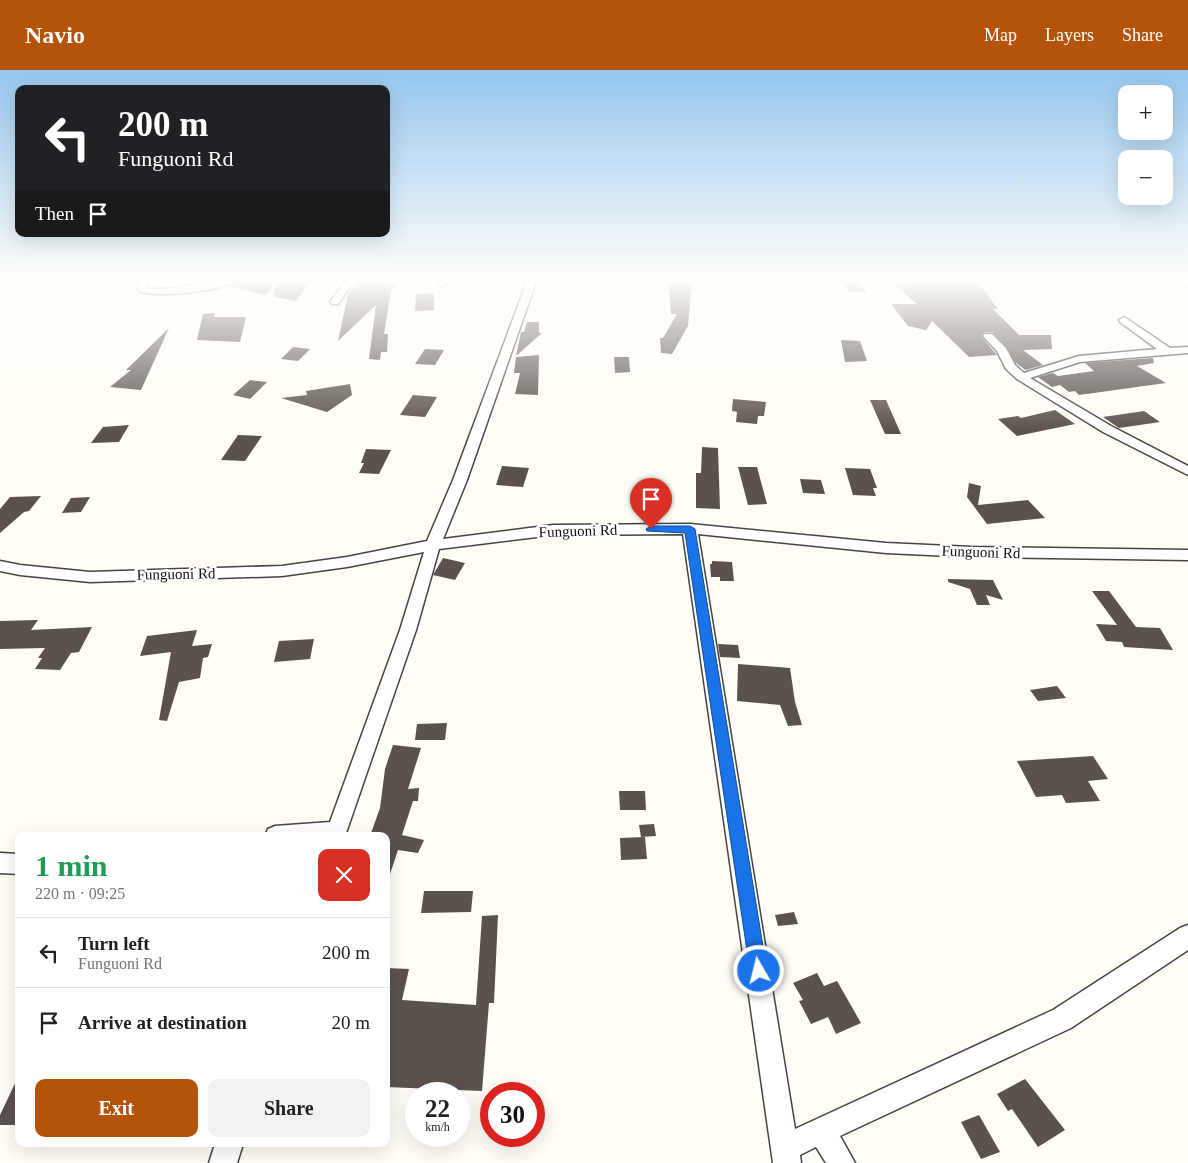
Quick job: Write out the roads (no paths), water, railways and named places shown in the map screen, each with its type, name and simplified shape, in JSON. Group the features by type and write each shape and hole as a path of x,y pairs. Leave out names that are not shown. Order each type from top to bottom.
{"street":[{"path":"336,832 408,630 433,545 460,480 514,330"},
{"path":"1138,330 1168,352"},
{"path":"988,336 1002,350 1010,367 1021,376 1107,429 1188,471"},
{"path":"1021,376 1080,359 1188,350"},
{"path":"690,529 786,1156 822,1131 1062,1019 1188,936"},
{"name":"Funguoni Rd","path":"0,566 20,570 90,576 238,573 317,567 433,545 506,534 553,530 690,529 832,541 886,548 972,552 1188,555"},
{"path":"0,863 15,864"},
{"path":"822,1131 841,1163"},
{"path":"222,1163 228,1147"}]}
